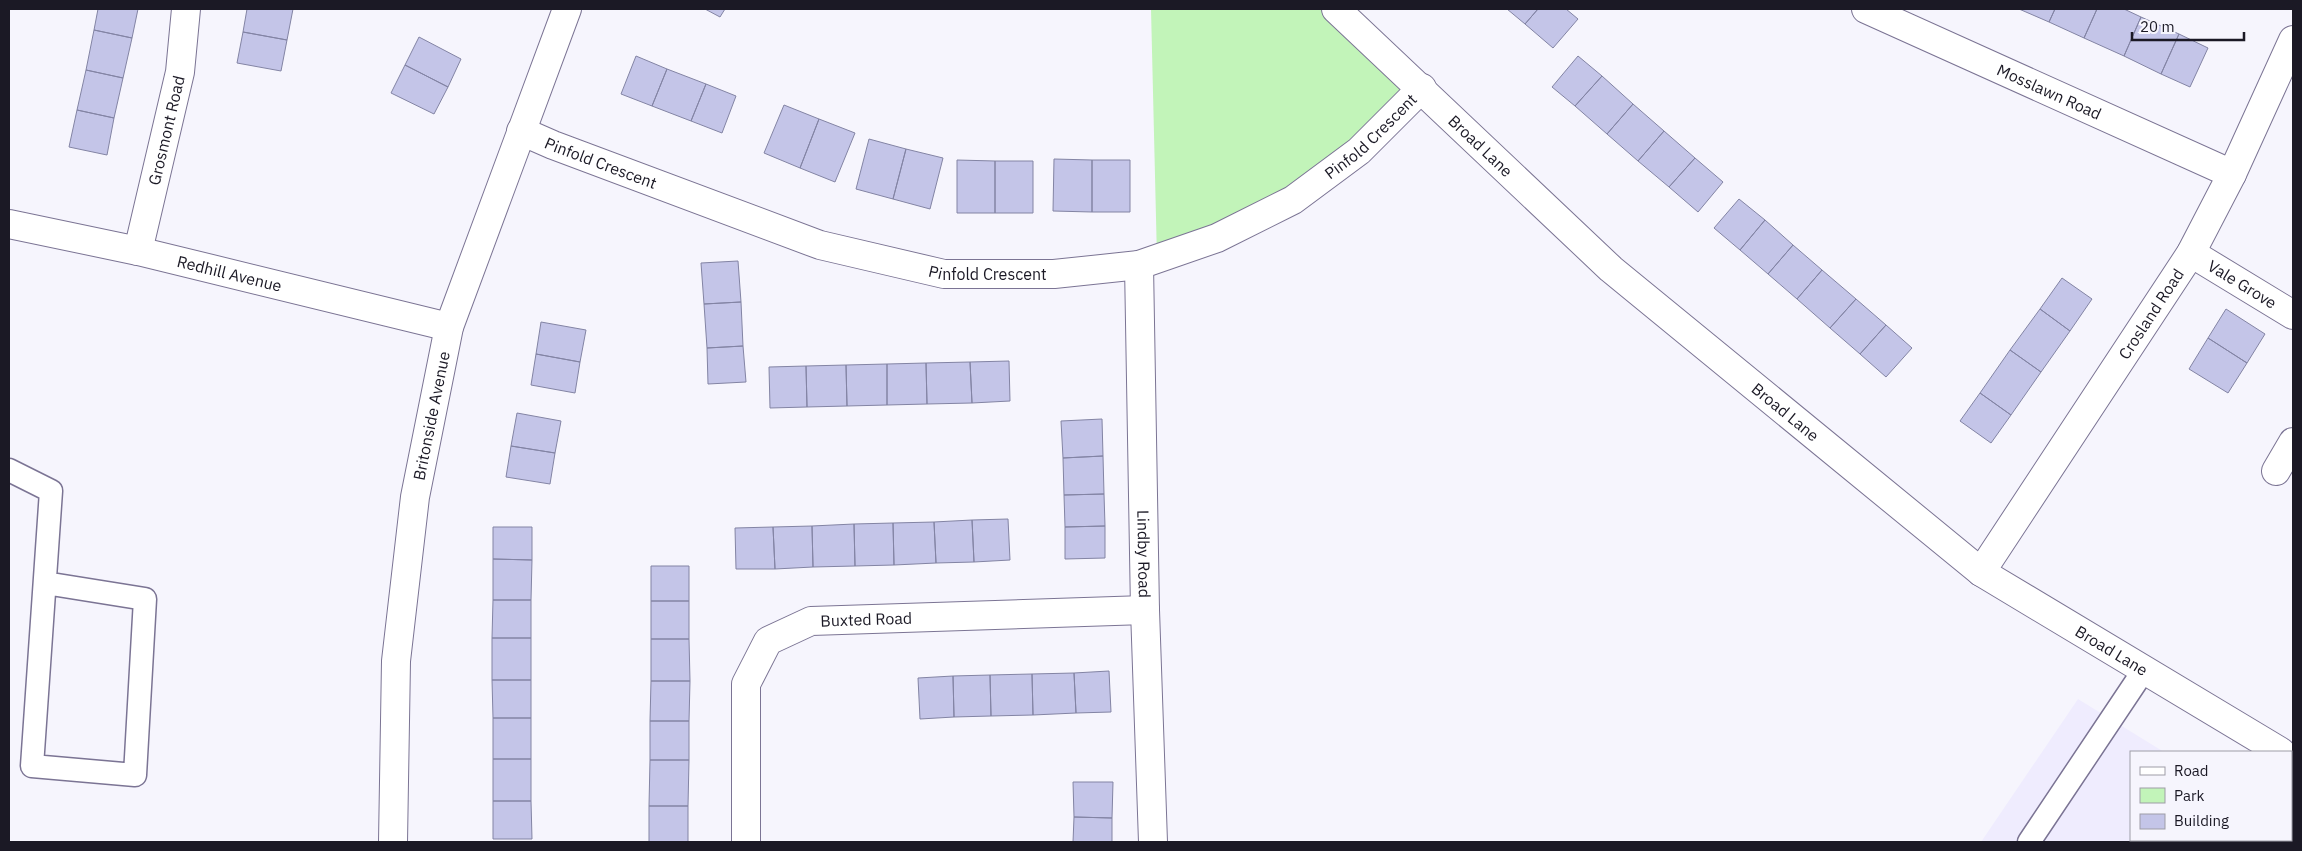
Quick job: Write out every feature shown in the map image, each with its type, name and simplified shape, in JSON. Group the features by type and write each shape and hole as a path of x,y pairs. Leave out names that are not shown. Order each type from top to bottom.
{"street":[{"name":"Grosmont Road","path":"138,251 180,72 186,9"},
{"name":"Britonside Avenue","path":"393,842 396,662 415,497 449,327 566,9"},
{"name":"Broad Lane","path":"1336,9 1422,88 1611,269 1981,572 2279,751"},
{"name":"Mosslawn Road","path":"1866,9 2232,174"},
{"name":"Crosland Road","path":"1981,572 2191,253 2232,174 2293,40"},
{"name":"Pinfold Crescent","path":"521,130 552,145 820,245 944,274 1054,274 1140,265 1217,238 1293,200 1359,152 1422,88"},
{"name":"Redhill Avenue","path":"9,224 138,251 449,327"},
{"name":"Vale Grove","path":"2191,253 2293,315"},
{"name":"Lindby Road","path":"1140,265 1145,610 1153,842"},
{"path":"2276,471 2293,442"},
{"name":"Buxted Road","path":"746,842 746,684 768,640 810,621 1145,610"}],"lane":[{"path":"9,470 51,491 32,766 135,775 145,599 45,583"},
{"path":"2029,842 2144,670"}],"shaded area":[{"path":"2078,699 2162,751 2130,751 2130,841 2292,841 2293,832 2293,842 1981,842"}],"green space":[{"path":"1151,9 1334,9 1422,88 1293,200 1157,259"}],"building":[{"path":"98,9 138,9 132,38 94,30"},
{"path":"247,9 293,9 287,40 243,32"},
{"path":"705,9 725,9 720,17"},
{"path":"1507,9 1538,9 1525,24"},
{"path":"1538,9 1566,9 1578,19 1553,48 1525,24"},
{"path":"2019,9 2055,9 2049,22"},
{"path":"2055,9 2097,9 2084,38 2049,22"},
{"path":"2097,9 2124,9 2141,17 2124,56 2084,38"},
{"path":"2141,17 2179,34 2161,74 2124,56"},
{"path":"94,30 132,38 123,78 86,70"},
{"path":"243,32 287,40 281,71 237,63"},
{"path":"2179,34 2208,48 2190,87 2161,74"},
{"path":"419,37 461,59 448,87 405,65"},
{"path":"636,56 667,69 652,106 621,94"},
{"path":"1578,56 1602,76 1575,106 1552,87"},
{"path":"405,65 448,87 434,114 391,93"},
{"path":"667,69 706,84 691,121 652,106"},
{"path":"86,70 123,78 114,118 77,110"},
{"path":"1602,76 1633,104 1607,134 1575,106"},
{"path":"706,84 736,96 722,133 691,121"},
{"path":"1633,104 1664,131 1638,161 1607,134"},
{"path":"784,105 819,119 800,168 764,153"},
{"path":"77,110 114,118 107,155 69,147"},
{"path":"819,119 855,133 835,182 800,168"},
{"path":"1664,131 1695,158 1669,187 1638,161"},
{"path":"869,139 906,149 893,199 856,189"},
{"path":"906,149 943,158 930,209 893,199"},
{"path":"1695,158 1723,182 1698,212 1669,187"},
{"path":"1054,159 1092,160 1092,212 1053,211"},
{"path":"957,160 995,161 995,213 957,213"},
{"path":"1092,160 1130,160 1130,212 1092,212"},
{"path":"995,161 1033,161 1033,213 995,213"},
{"path":"1739,199 1765,220 1740,250 1714,228"},
{"path":"1765,220 1793,245 1768,274 1740,250"},
{"path":"1793,245 1822,270 1797,299 1768,274"},
{"path":"738,261 741,302 704,304 701,263"},
{"path":"1822,270 1856,299 1830,328 1797,299"},
{"path":"2062,278 2092,299 2070,331 2040,309"},
{"path":"1856,299 1886,325 1860,354 1830,328"},
{"path":"741,302 743,346 707,348 704,304"},
{"path":"2040,309 2070,331 2041,372 2010,350"},
{"path":"2226,309 2265,334 2247,363 2208,338"},
{"path":"541,322 586,330 580,362 536,354"},
{"path":"1886,325 1912,348 1886,377 1860,354"},
{"path":"2208,338 2247,363 2228,393 2189,369"},
{"path":"743,346 746,382 708,384 707,348"},
{"path":"2010,350 2041,372 2011,415 1980,393"},
{"path":"536,354 580,362 575,393 531,385"},
{"path":"1009,361 1010,401 972,403 970,362"},
{"path":"970,362 972,403 927,404 926,363"},
{"path":"926,363 927,404 887,405 887,364"},
{"path":"887,364 887,405 847,406 846,365"},
{"path":"846,365 847,406 807,407 806,366"},
{"path":"806,366 807,407 770,408 769,367"},
{"path":"1980,393 2011,415 1991,443 1960,421"},
{"path":"517,413 561,421 555,453 511,446"},
{"path":"1102,419 1103,456 1063,458 1061,421"},
{"path":"511,446 555,453 550,484 506,477"},
{"path":"1103,456 1104,494 1064,495 1063,458"},
{"path":"1104,494 1105,526 1065,527 1064,495"},
{"path":"1008,519 1010,560 974,562 972,520"},
{"path":"972,520 974,562 936,563 934,522"},
{"path":"934,522 936,563 894,565 893,523"},
{"path":"893,523 894,565 855,566 854,524"},
{"path":"854,524 855,566 813,567 812,526"},
{"path":"812,526 813,567 775,569 773,527"},
{"path":"1105,526 1105,558 1065,559 1065,527"},
{"path":"493,527 532,527 532,560 493,559"},
{"path":"773,527 775,569 736,569 735,528"},
{"path":"493,559 532,560 531,600 493,600"},
{"path":"651,566 689,566 689,601 651,601"},
{"path":"493,600 531,600 531,638 492,638"},
{"path":"651,601 689,601 689,639 651,639"},
{"path":"492,638 531,638 531,680 492,680"},
{"path":"651,639 689,639 690,681 651,681"},
{"path":"1109,671 1111,712 1076,713 1074,673"},
{"path":"1074,673 1076,713 1033,715 1032,674"},
{"path":"1032,674 1033,715 991,716 990,675"},
{"path":"990,675 991,716 954,717 953,676"},
{"path":"953,676 954,717 920,719 918,678"},
{"path":"492,680 531,680 531,718 493,718"},
{"path":"651,681 690,681 689,721 650,721"},
{"path":"493,718 531,718 531,759 493,759"},
{"path":"650,721 689,721 689,760 650,760"},
{"path":"493,759 531,759 531,801 493,801"},
{"path":"650,760 689,760 688,806 649,806"},
{"path":"1073,782 1113,782 1112,818 1074,817"},
{"path":"493,801 531,801 532,839 493,839"},
{"path":"649,806 688,806 688,842 649,842"},
{"path":"1074,817 1112,818 1112,842 1073,842"}]}
